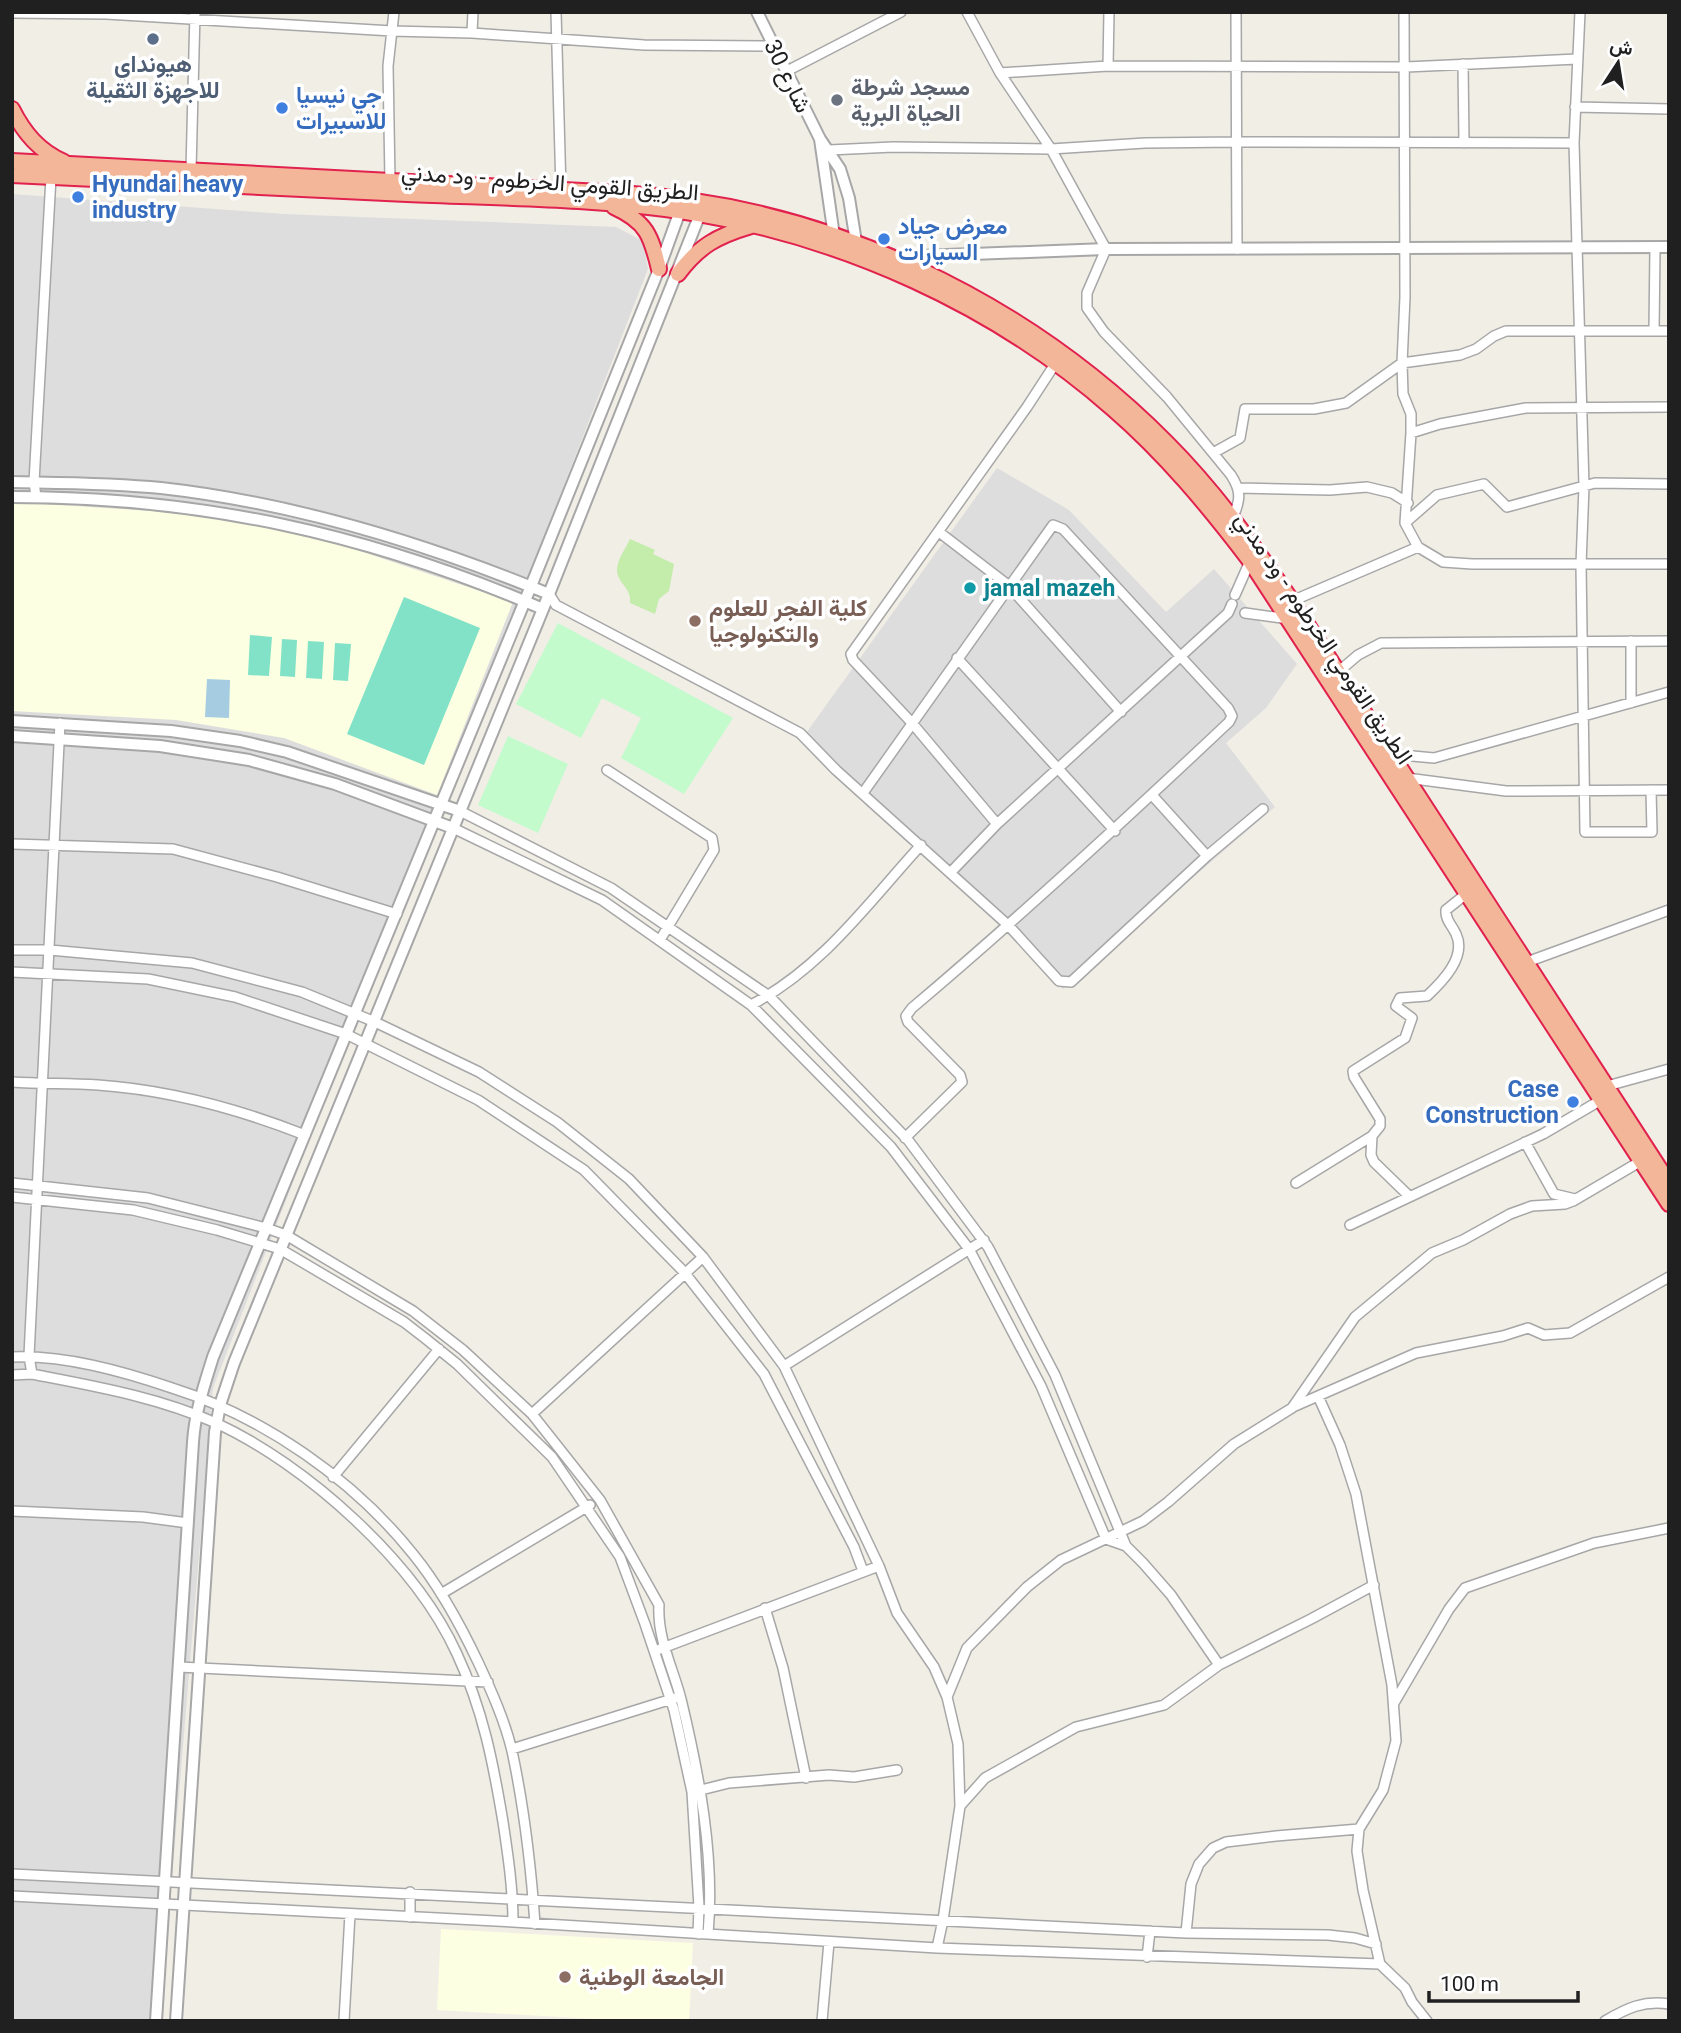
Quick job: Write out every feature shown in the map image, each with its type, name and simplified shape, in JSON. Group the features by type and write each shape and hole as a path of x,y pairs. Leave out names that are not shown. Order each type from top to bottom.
{"highway":[{"path":"12,109 32,141 68,164"},
{"name":"الطريق القومي الخرطوم - ود مدني","path":"12,161 661,195 699,200 762,214 856,243 893,257 977,299 1063,353 1121,400 1168,444 1234,518 1293,601 1669,1183"},
{"name":"الطريق القومي الخرطوم - ود مدني","path":"12,175 606,204 680,211 751,225 802,239 891,270 971,310 1055,364 1112,408 1161,454 1250,561 1669,1205"},
{"path":"606,204 629,214 646,230 655,248 659,269"},
{"path":"678,274 692,257 710,242 751,225"}],"street":[{"path":"390,181 388,66 394,12"},
{"path":"472,33 473,12"},
{"path":"556,12 561,190"},
{"name":"شارع 30","path":"757,12 820,139 844,178 856,243"},
{"path":"787,71 901,12"},
{"path":"967,12 1000,73 1051,149 1106,249"},
{"path":"1108,66 1109,12"},
{"path":"1236,12 1237,249"},
{"path":"1405,12 1402,363 1403,394 1411,414 1405,523 1418,547 1443,562 1669,564"},
{"path":"1580,12 1574,143 1584,486 1581,642 1585,832 1652,832 1651,790"},
{"path":"12,13 194,16 392,31 472,33 644,45 773,46"},
{"path":"191,170 194,16"},
{"path":"1000,73 1108,66 1406,67 1577,59"},
{"path":"1463,64 1464,143"},
{"path":"1575,107 1669,109"},
{"name":"شارع 30","path":"820,139 834,236"},
{"path":"829,150 893,147 1051,149 1145,143 1237,142 1574,143"},
{"path":"36,497 34,482 51,177"},
{"path":"156,2021 195,1415 200,1397 213,1357 531,586 680,211"},
{"path":"176,2021 219,1405 280,1249 543,609 700,214"},
{"path":"1654,331 1655,247"},
{"path":"893,257 1106,249 1669,247"},
{"path":"1106,249 1087,293 1087,308 1104,332 1167,397 1239,488 1240,501 1234,518"},
{"path":"1213,453 1240,438 1245,409 1314,409 1346,403 1402,363 1460,355 1506,331 1669,331"},
{"path":"997,824 912,723 853,660 851,654 1055,364"},
{"path":"1411,433 1508,410 1582,406 1669,407"},
{"path":"12,482 120,485 270,505 366,529 549,594 556,605 800,733 1009,926 1059,981 1071,982 1263,808"},
{"path":"1405,523 1437,495 1484,484 1507,507 1595,483 1669,484"},
{"path":"1239,488 1330,490 1367,487 1392,493 1408,503"},
{"path":"12,497 155,504 229,514 325,533 478,582 543,609 556,605"},
{"path":"863,793 1053,525 1063,529 1228,708 1232,716 1229,722 1115,831 912,1008 906,1016 908,1022 960,1074 962,1082 905,1138"},
{"path":"939,531 1009,585 1121,712"},
{"path":"1293,601 1418,547"},
{"path":"951,872 997,824 1235,608 1250,561"},
{"path":"478,582 484,569"},
{"path":"1235,608 1289,619"},
{"path":"1631,641 1631,703"},
{"path":"1338,672 1359,655 1381,643 1669,641"},
{"path":"957,658 1056,770 1115,831"},
{"path":"496,671 514,678"},
{"path":"1391,754 1434,758 1669,691"},
{"path":"12,721 171,731 254,744 287,752 442,803 611,888 769,996 905,1138 984,1240 1055,1375 1126,1546"},
{"path":"32,1374 29,1356 61,723"},
{"path":"12,736 160,746 249,760 335,784 435,819 602,900 751,1005 891,1147 969,1249 1038,1380 1106,1539 1126,1546 1143,1563 1171,1595 1219,1665"},
{"path":"607,770 713,841 714,850 660,940"},
{"path":"1407,778 1506,791 1669,790"},
{"path":"1152,794 1207,856"},
{"path":"12,844 173,849 397,914"},
{"path":"751,1005 805,971 839,938 921,845"},
{"path":"1296,1183 1372,1136 1380,1126 1380,1119 1353,1072 1405,1038 1412,1018 1396,1006 1400,998 1427,996 1445,978 1459,947 1458,939 1446,918 1446,910 1466,894"},
{"path":"1527,962 1669,910"},
{"path":"12,950 50,950 192,963 302,992 355,1013 479,1072 557,1122 629,1179 703,1257 784,1366 879,1566 897,1613 934,1667 947,1697 958,1744 960,1806 937,1948"},
{"path":"12,972 148,979 236,997 346,1034 478,1100 584,1170 684,1272 764,1374 854,1547 863,1571"},
{"path":"1607,1086 1669,1069"},
{"path":"12,1082 96,1085 182,1098 248,1114 305,1135"},
{"path":"1350,1225 1525,1142 1601,1100"},
{"path":"1372,1136 1371,1155 1374,1162 1409,1196"},
{"path":"1525,1142 1554,1194 1577,1199"},
{"path":"1292,1408 1355,1317 1432,1253 1463,1240 1510,1214 1532,1206 1565,1204 1577,1199 1641,1161"},
{"path":"12,1183 148,1198 286,1235 413,1311 463,1350 532,1415 600,1500 659,1605 658,1624 697,1791 710,1908 708,1934"},
{"path":"12,1197 133,1210 217,1230 280,1249 404,1322 457,1364 552,1457 620,1557 675,1698"},
{"path":"784,1366 984,1240"},
{"path":"532,1415 703,1257"},
{"path":"947,1697 967,1648 1027,1587 1061,1560 1143,1521 1234,1444 1292,1408 1416,1353 1484,1340 1528,1328 1544,1335 1570,1333 1669,1277"},
{"path":"333,1477 439,1349"},
{"path":"12,1357 29,1356 119,1372 219,1405 288,1441 362,1501 412,1552 457,1618 488,1682 512,1749 535,1924"},
{"path":"12,1375 32,1374 156,1401 216,1423 281,1460 309,1480 349,1514 395,1562 442,1625 469,1682 492,1755 513,1897 513,1922"},
{"path":"1038,1380 1055,1375"},
{"path":"1318,1396 1340,1445 1356,1494 1394,1704 1396,1741 1382,1790 1359,1829 1357,1851 1363,1890 1380,1964 1405,1988 1427,2021"},
{"path":"441,1594 600,1500"},
{"path":"12,1511 147,1517 188,1522"},
{"path":"1394,1704 1448,1609 1465,1588 1594,1543 1669,1528"},
{"path":"655,1651 879,1566"},
{"path":"960,1806 985,1778 1076,1727 1164,1705 1219,1665 1374,1585"},
{"path":"765,1608 783,1668 806,1778"},
{"path":"178,1667 488,1682"},
{"path":"512,1749 675,1698"},
{"path":"697,1791 729,1783 829,1775 854,1777 897,1770"},
{"path":"697,1791 698,1934"},
{"path":"1185,1933 1191,1884 1199,1864 1213,1848 1226,1842 1359,1829"},
{"path":"12,1874 533,1898 1185,1933 1328,1935 1376,1944"},
{"path":"410,1892 411,1917"},
{"path":"12,1896 513,1922 937,1948 1380,1964"},
{"path":"344,2021 351,1914"},
{"path":"1147,1957 1150,1931"},
{"path":"822,2021 829,1942"},
{"path":"1610,2019 1634,2005 1654,2002 1669,2004"}],"shaded area":[{"path":"12,194 283,214 616,227 643,241 648,269 213,1388 160,2021 12,2021"},
{"path":"997,468 1069,510 1166,612 1214,569 1297,664 1266,708 1226,743 1275,807 1063,989 806,733"},
{"path":"12,502 200,514 309,534 513,602 437,795 284,738 176,720 12,711"},
{"name":"الجامعة الوطنية","path":"441,1929 693,1943 689,2021 628,2021 437,2010"}],"green space":[{"path":"630,539 655,550 653,554 674,564 669,591 659,599 655,614 630,603 629,594 618,576 618,563"},
{"path":"404,597 480,628 424,765 347,734"},
{"path":"558,623 733,718 684,794 621,758 641,718 602,698 581,738 516,704"},
{"path":"250,635 272,637 269,676 248,675"},
{"path":"282,639 297,640 295,677 280,676"},
{"path":"308,641 324,642 322,679 306,678"},
{"path":"335,643 351,644 348,681 333,680"},
{"path":"508,736 568,764 538,833 478,805"}],"water":[{"path":"207,679 230,680 229,718 205,717"}],"place":[{"name":"هيونداي للاجهزة الثقيلة","path":"153,39"},
{"name":"مسجد شرطة الحياة البرية","path":"837,100"},
{"name":"جي نيسيا للاسبيرات","path":"282,108"},
{"name":"Hyundai heavy industry","path":"78,197"},
{"name":"معرض جياد السيارات","path":"884,239"},
{"name":"jamal mazeh","path":"970,588"},
{"name":"كلية الفجر للعلوم والتكنولوجيا","path":"695,621"},
{"name":"Case Construction","path":"1573,1102"},
{"name":"الجامعة الوطنية","path":"565,1977"}]}
